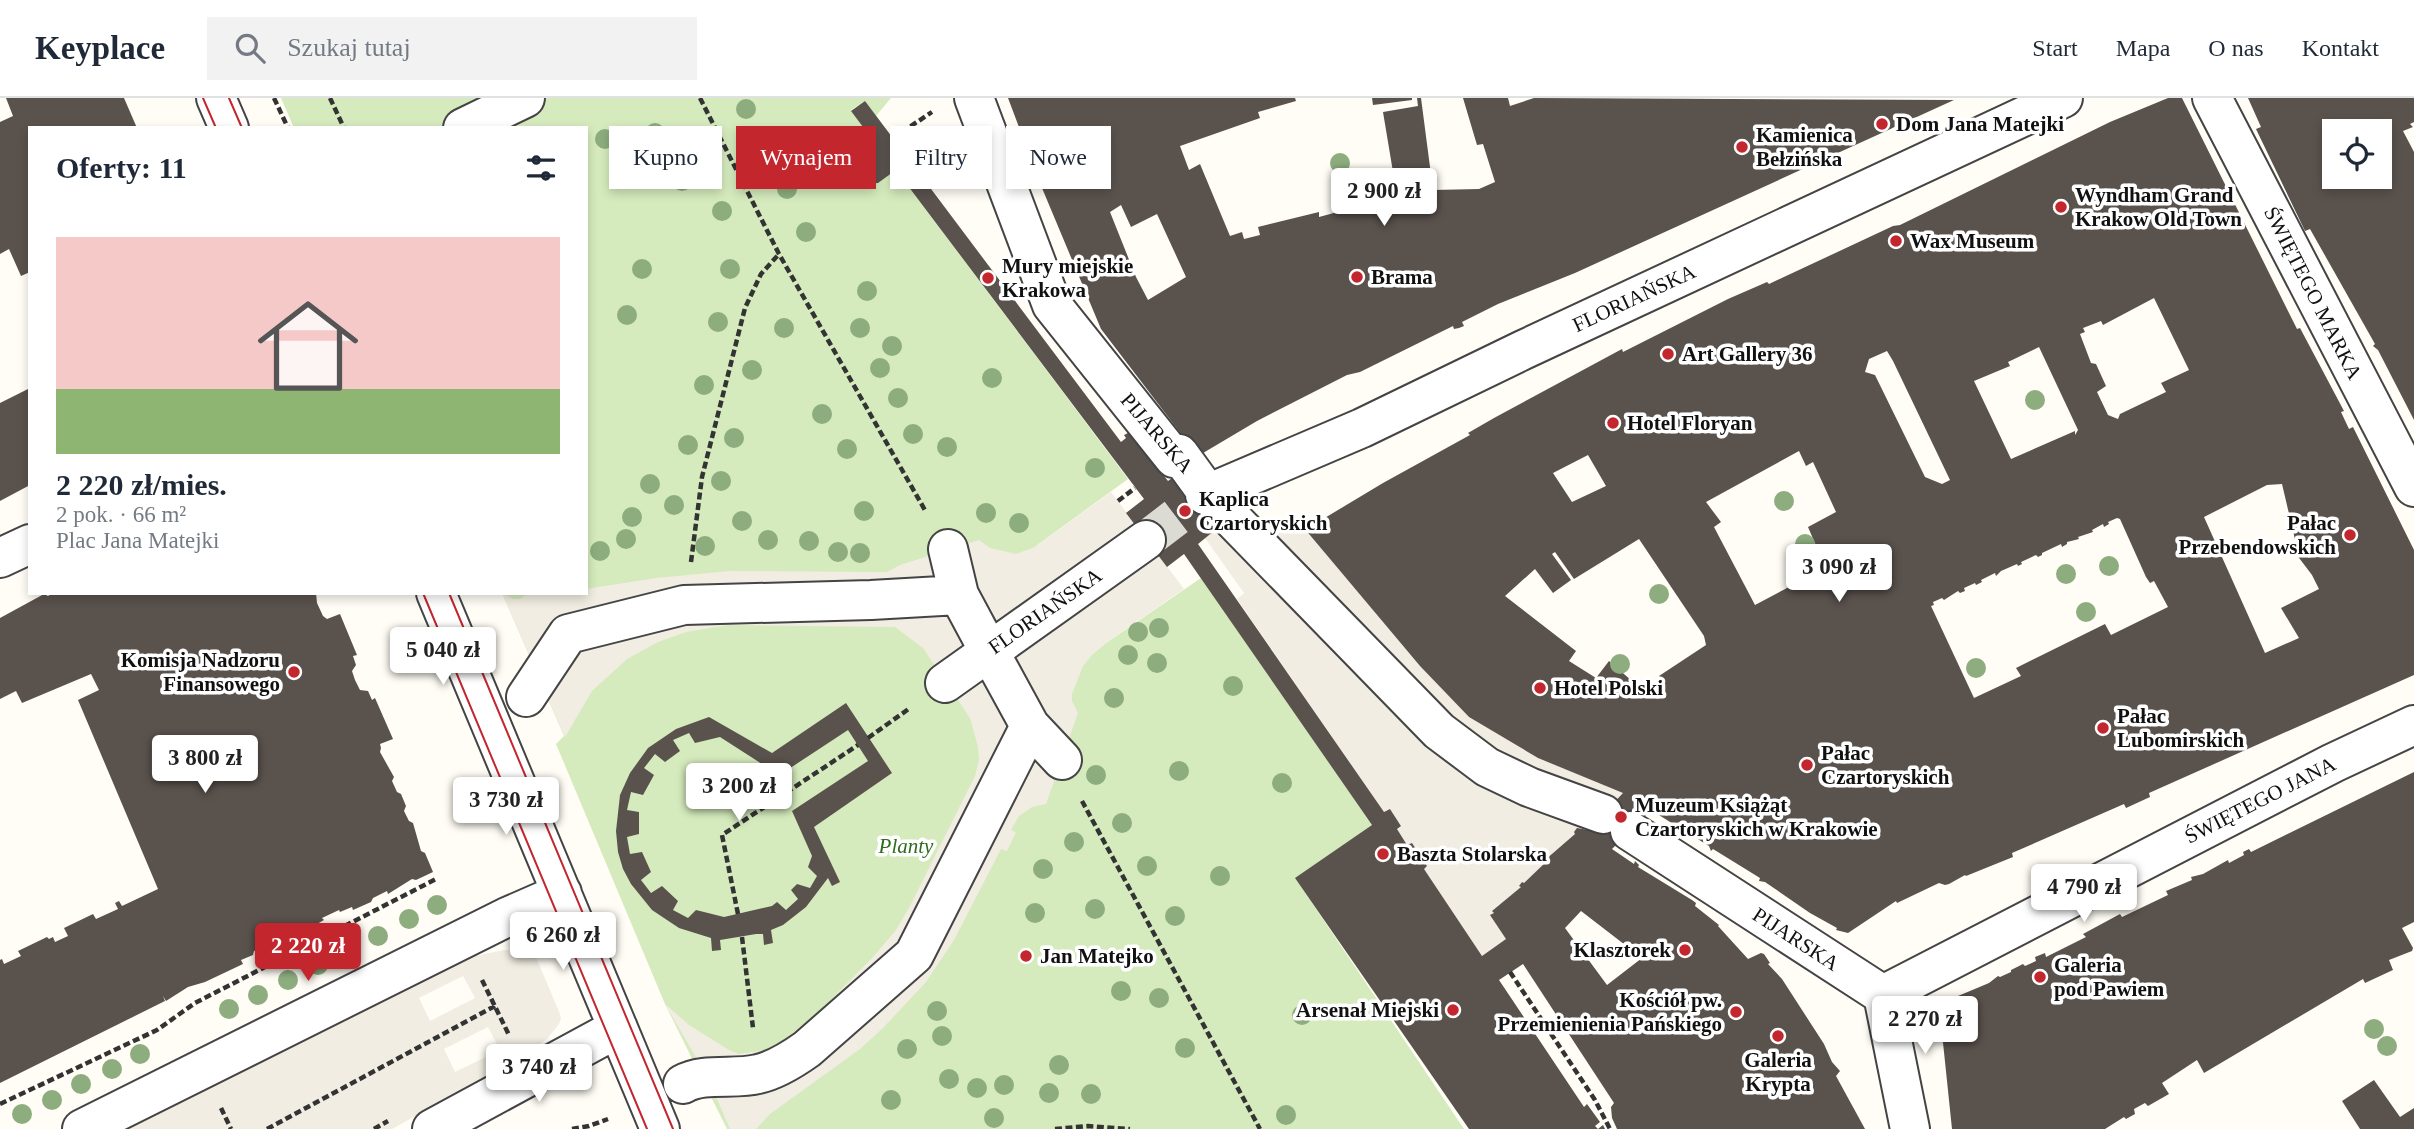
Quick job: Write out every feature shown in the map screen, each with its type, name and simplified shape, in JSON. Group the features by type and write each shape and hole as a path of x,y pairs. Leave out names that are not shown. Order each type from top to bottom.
{"street":[{"path":"216,98 228,126"},
{"path":"468,126 525,98"},
{"name":"PIJARSKA","path":"974,98 1052,305 1174,458 1179,454 1207,494 1439,731 1487,767 1617,823 1883,995"},
{"name":"FLORIAŃSKA","path":"1207,494 1362,428 1534,344 2063,98"},
{"name":"ŚWIĘTEGO MARKA","path":"2213,98 2414,487"},
{"name":"FLORIAŃSKA","path":"945,683 1146,540"},
{"path":"0,558 28,545"},
{"path":"948,550 959,595 989,651 1030,726 1062,760"},
{"path":"437,595 660,1129"},
{"path":"526,697 568,634 684,605 959,595"},
{"name":"ŚWIĘTEGO JANA","path":"1883,995 2321,769 2414,725"},
{"path":"683,1084 688,1081 758,1074 794,1058 914,955 1030,726"},
{"path":"82,1129 506,918 562,893"},
{"path":"1883,995 1910,1129"},
{"path":"432,1129 618,1028"}],"path":[{"path":"274,98 287,126"},
{"path":"330,98 343,126"},
{"path":"700,98 779,254 948,550"},
{"path":"911,126 936,109"},
{"path":"684,605 702,477 745,307 761,274 779,254"},
{"path":"1118,501 1135,488"},
{"path":"868,738 877,732"},
{"path":"738,914 722,835 858,745"},
{"path":"1062,760 1260,1129"},
{"path":"0,1104 156,1030 195,1003 438,878"},
{"path":"742,937 754,1037"},
{"path":"1510,972 1595,1100 1610,1129"},
{"path":"480,975 510,1038"},
{"path":"267,1129 495,1006"},
{"path":"218,1100 231,1129"},
{"path":"572,1129 604,1121"},
{"path":"1055,1129 1088,1126 1130,1129"}],"green space":[{"name":"Planty","path":"281,98 891,98 876,116 865,101 851,110 862,126 736,126 736,189 876,189 876,182 890,174 890,189 910,189 1128,479 1036,546 1106,643 1201,578 1372,825 1296,879 1464,1129 727,1129 665,1004 556,744 564,736 503,595 588,595 588,126 293,126"}],"shaded area":[{"path":"1111,492 1184,589 1110,640 1083,666 1072,694 1072,701 1078,713 1046,804 1032,807 1019,816 1011,830 1016,832 1007,851 1001,849 954,940 926,982 860,1049 770,1114 756,1129 730,1129 708,1078 665,1004 689,1025 739,1054 773,1049 821,1010 874,956 896,930 909,908 975,776 979,760 978,747 970,718 923,648 895,627 728,625 686,632 658,642 627,659 592,691 565,737 503,595 520,599 526,595 588,595 588,589 656,578 730,571 887,572 900,565 979,540 990,548 1016,554 1035,547"},
{"path":"1304,528 1420,666 1469,717 1538,758 1623,793 1588,830 1577,829 1547,861 1522,882 1521,887 1492,911 1494,913 1491,915 1506,939 1482,956 1424,869 1427,866 1412,843 1407,845 1397,829 1401,825 1390,809 1384,812 1237,599 1244,593 1205,538 1217,529"},
{"path":"504,950 528,951 535,955 560,1014 559,1024 547,1039 520,1058 392,1129 124,1129 471,957","holes":["463,976 475,998 430,1021 419,998","488,1027 500,1050 455,1072 444,1049"]}],"building":[{"path":"6,98 124,98 136,126 28,126 28,273 21,276 9,249 0,254 0,122 13,116"},
{"path":"1008,98 1295,98 1296,101 1258,112 1260,118 1180,146 1189,170 1200,164 1230,236 1242,232 1244,239 1260,235 1258,227 1319,212 1319,217 1397,196 1383,112 1418,106 1417,98 1421,98 1433,190 1479,189 1495,182 1483,144 1477,145 1463,98 1508,98 1510,106 1534,98 1954,100 1575,273 1498,304 1462,322 1464,326 1454,329 1453,326 1360,372 1347,375 1257,421 1198,456 1101,329 1042,189 1111,189 1111,126 1019,126","holes":["1121,205 1131,227 1157,214 1186,277 1148,300 1110,212"]},
{"path":"1372,98 1412,98 1412,100 1373,105"},
{"path":"2168,98 2182,98 2297,329 2300,328 2344,411 2341,412 2349,429 2353,427 2414,550 2414,675 2149,793 2150,797 2126,808 2124,804 2012,853 2013,857 1949,884 1939,883 1897,903 1896,901 1848,933 1836,930 1837,928 1765,882 1759,881 1760,878 1713,849 1711,851 1709,846 1651,810 1612,849 1634,864 1635,861 1638,867 1696,903 1695,906 1719,925 1748,959 1764,954 1840,1071 1836,1076 1865,1129 1617,1129 1612,1118 1611,1107 1614,1103 1523,964 1499,980 1584,1107 1587,1104 1600,1122 1595,1126 1598,1129 1469,1129 1295,878 1372,825 1184,554 1167,567 1126,513 1144,499 910,189 931,189 1121,442 1126,438 1124,435 1130,432 1168,481 1185,468 1225,522 1198,544 1384,812 1390,809 1401,826 1397,829 1407,845 1412,843 1427,866 1424,869 1482,956 1506,939 1490,915 1494,913 1492,911 1521,887 1519,886 1522,882 1575,834 1577,828 1588,830 1623,793 1538,758 1469,717 1420,666 1304,528 1470,435 1468,433 1494,418 1622,349 1623,352 1728,299 1767,282 1769,284 1900,225 2110,122","holes":["2154,298 2189,370 2161,383 2166,392 2120,414 2118,419 2108,415 2097,392 2106,386 2096,364 2091,363 2080,334 2085,332 2083,328 2101,321 2103,325","2039,347 2078,430 2075,435 2075,431 2011,459 1974,381 2010,366 2008,362","1887,351 1950,480 1942,484 1925,477 1875,375 1865,372 1869,359","1799,451 1806,466 1813,462 1836,512 1808,527 1820,555 1816,557 1822,569 1811,575 1810,572 1805,574 1806,578 1755,605 1714,527 1721,522 1706,502","1588,455 1606,486 1572,502 1553,473","2282,484 2297,548 2293,550 2319,589 2281,608 2299,638 2265,653 2204,517 2267,485","2120,519 2146,577 2150,583 2154,581 2168,607 2111,635 2105,624 2016,668 2021,676 1974,698 1931,606 1934,605 1933,602 1942,598 1944,600 1958,591 1965,591 1964,588 1975,583 1976,585 1995,573 1996,576 2017,564 2018,566 2036,555 2038,557 2061,544 2062,547 2103,524 2104,527 2108,522","1639,539 1704,636 1706,645 1659,676 1661,679 1647,694 1609,661 1596,678 1569,661 1576,651 1505,596 1535,569 1553,593 1571,580 1552,554 1555,552 1574,579","1581,911 1642,958 1607,985 1565,928"]},
{"path":"2248,98 2414,98 2414,122 2410,124 2413,127 2403,131 2414,152 2414,420 2310,229 2305,231 2256,129 2261,127"},
{"path":"865,101 890,134 890,174 878,183 876,126 862,126 851,111"},
{"path":"28,389 28,486 0,501 0,403"},
{"path":"42,595 316,595 323,616 327,619 340,614 357,655 353,656 356,665 352,671 355,680 360,690 368,691 372,700 375,698 393,739 380,744 380,752 394,777 392,781 406,806 404,811 413,823 421,851 425,853 433,872 416,880 412,879 388,894 387,891 353,910 352,907 340,912 339,910 322,918 324,920 317,924 318,927 308,933 306,928 301,928 290,934 287,938 289,942 254,951 253,955 241,960 243,964 188,987 166,1001 163,996 165,1001 0,1083 0,960 2,959 4,964 21,956 18,951 47,937 53,937 55,942 68,936 64,928 93,914 96,919 118,909 115,903 119,901 122,906 158,889 78,700 99,690 91,674 22,703 16,691 0,699 0,618"},
{"path":"846,703 892,773 814,827 840,882 832,886 828,878 806,907 783,925 771,930 773,943 764,945 763,934 756,934 720,940 721,950 712,951 711,938 679,928 652,910 631,884 618,852 616,831 620,795 630,773 648,748 676,729 709,717 772,753","holes":["848,730 868,761 792,811 812,856 808,867 817,876 810,888 797,884 791,890 798,899 786,910 777,902 772,906 724,917 696,910 688,918 673,910 678,901 662,886 651,893 641,880 651,872 642,852 630,854 627,837 639,834 639,812 627,810 631,792 643,795 654,775 644,768 655,754 665,762 680,751 673,740 689,733 695,743 720,737 762,764 772,780"]},
{"path":"2414,772 2414,922 2402,928 2413,948 2412,951 2389,960 2393,970 2365,983 2363,979 2204,1073 2197,1060 2162,1083 2169,1094 2148,1106 2145,1103 2134,1109 2135,1114 2126,1119 2124,1117 2105,1129 1952,1129 1939,1004 1989,983 2023,964 2025,966 2036,961 2035,957 2045,953 2046,957 2086,937 2083,934 2120,914 2122,917 2168,895 2166,891 2192,880 2191,877 2203,874 2228,860 2229,863 2249,849 2251,852"},
{"path":"2374,1080 2400,1117 2414,1108 2414,1129 2360,1129 2342,1101"}],"tunnel":[{"path":"1146,540 1205,495"}],"tram line":[{"path":"203,98 215,126"},
{"path":"229,98 241,126"},
{"path":"424,595 647,1129"},
{"path":"450,595 673,1129"}],"place":[{"name":"Dom Jana Matejki","path":"1882,124"},
{"name":"Kamienica Bełzińska","path":"1742,147"},
{"name":"Wyndham Grand Krakow Old Town","path":"2061,207"},
{"name":"Wax Museum","path":"1896,241"},
{"name":"Brama","path":"1357,277"},
{"name":"Mury miejskie Krakowa","path":"988,278"},
{"name":"Art Gallery 36","path":"1668,354"},
{"name":"Hotel Floryan","path":"1613,423"},
{"name":"Kaplica Czartoryskich","path":"1185,511"},
{"name":"Pałac Przebendowskich","path":"2350,535"},
{"name":"Komisja Nadzoru Finansowego","path":"294,672"},
{"name":"Hotel Polski","path":"1540,688"},
{"name":"Pałac Lubomirskich","path":"2103,728"},
{"name":"Pałac Czartoryskich","path":"1807,765"},
{"name":"Muzeum Książąt Czartoryskich w Krakowie","path":"1621,817"},
{"name":"Baszta Stolarska","path":"1383,854"},
{"name":"Klasztorek","path":"1685,950"},
{"name":"Jan Matejko","path":"1026,956"},
{"name":"Galeria pod Pawiem","path":"2040,977"},
{"name":"Arsenał Miejski","path":"1453,1010"},
{"name":"Kościół pw. Przemienienia Pańskiego","path":"1736,1012"},
{"name":"Galeria Krypta","path":"1778,1036"}]}
